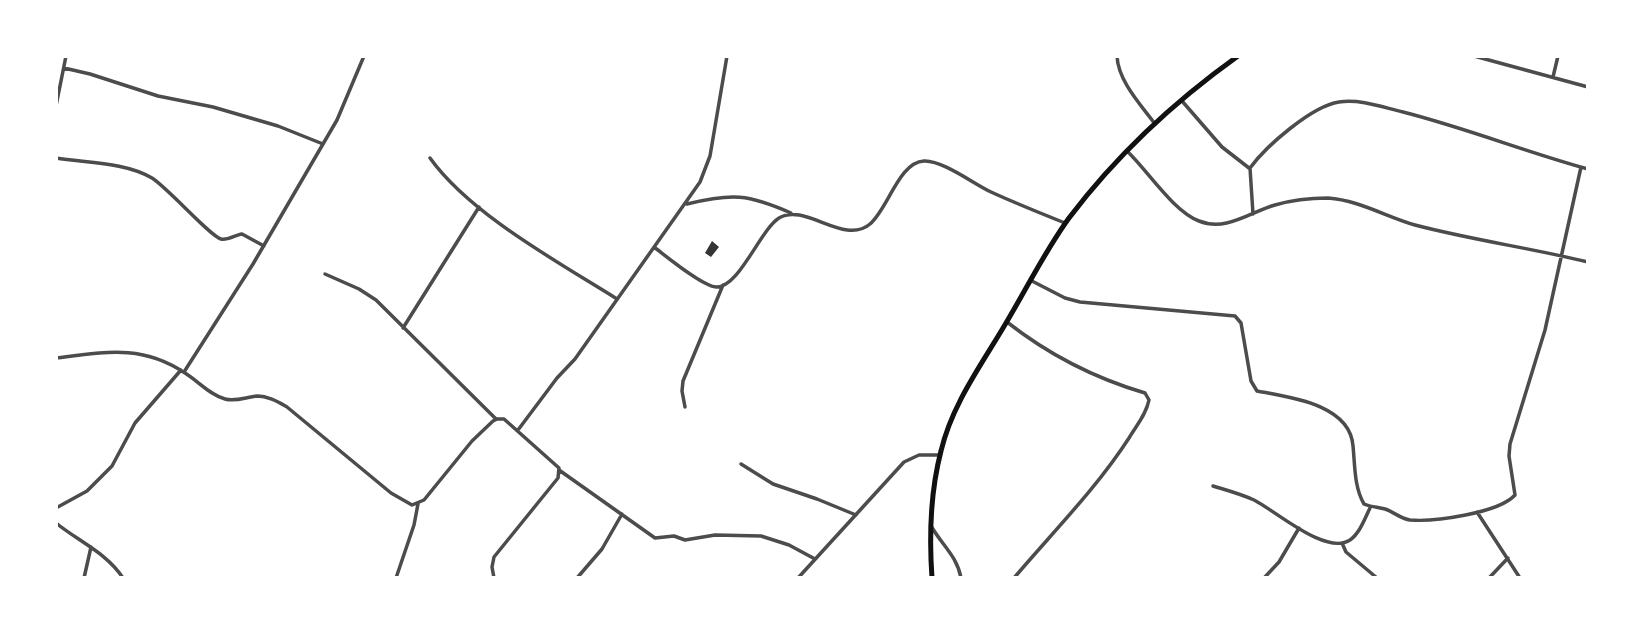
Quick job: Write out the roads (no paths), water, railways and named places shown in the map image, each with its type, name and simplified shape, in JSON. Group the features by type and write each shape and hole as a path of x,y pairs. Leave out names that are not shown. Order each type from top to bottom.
{"main road":[{"path":"932,578 932,499 940,455 951,419 1030,280 1066,223 1098,182 1155,124 1238,56"}],"street":[{"path":"56,106 66,56"},
{"path":"56,508 87,492 112,466 135,423 183,371 264,246 337,120 364,56"},
{"path":"518,430 557,378 575,359 700,182 710,156 727,56"},
{"path":"1117,56 1117,63 1126,81 1155,124"},
{"path":"1474,56 1588,87"},
{"path":"1553,78 1558,56"},
{"path":"64,68 158,96 213,107 278,126 323,144"},
{"path":"1182,101 1222,147 1250,168"},
{"path":"1253,214 1250,168 1260,155 1315,112 1337,102 1356,101 1452,125 1552,160 1588,169"},
{"path":"1127,151 1179,208 1197,221 1212,225 1224,225 1286,203 1331,198 1452,234 1588,262"},
{"path":"56,158 125,168 151,177 218,238 225,240 242,234 264,246"},
{"path":"430,158 445,178 479,207 617,299"},
{"path":"686,204 737,195 768,203 836,229 862,228 870,225 881,211 906,169 923,161 935,163 990,191 1066,223"},
{"path":"1030,280 1065,298 1080,302 1235,316 1241,323 1251,382 1257,391 1317,406 1349,428 1359,496 1364,504 1389,511 1407,520 1438,519 1477,512 1508,502 1515,495 1509,456 1510,444 1545,330 1581,167"},
{"path":"404,328 479,207"},
{"path":"685,407 683,380 723,285 738,270 775,221 781,216 796,215"},
{"path":"654,247 705,283 714,287 723,285"},
{"path":"325,274 376,300 496,419"},
{"path":"1006,322 1031,342 1058,358 1107,381 1145,393 1149,400 1141,420 1117,456 1069,517 1014,578"},
{"path":"56,358 111,351 137,352 158,357 223,399 258,396 270,398 287,407 406,503 418,504 424,500 472,441 496,419 504,419 557,464 559,470 650,536 674,536 685,540 715,535 761,536 776,540 815,559"},
{"path":"798,578 908,459 919,455 940,455"},
{"path":"741,464 773,484 856,515"},
{"path":"494,578 494,557 554,483 559,470"},
{"path":"1213,486 1257,502 1299,528 1332,543 1351,540 1358,533 1371,507"},
{"path":"396,578 414,526 418,504"},
{"path":"1477,512 1520,578"},
{"path":"577,578 602,550 622,514"},
{"path":"56,523 108,560 123,578"},
{"path":"930,524 938,539 956,558 961,578"},
{"path":"1264,578 1279,562 1299,528"},
{"path":"1342,543 1346,552 1377,578"},
{"path":"83,578 91,547"},
{"path":"1489,578 1508,558"}]}
